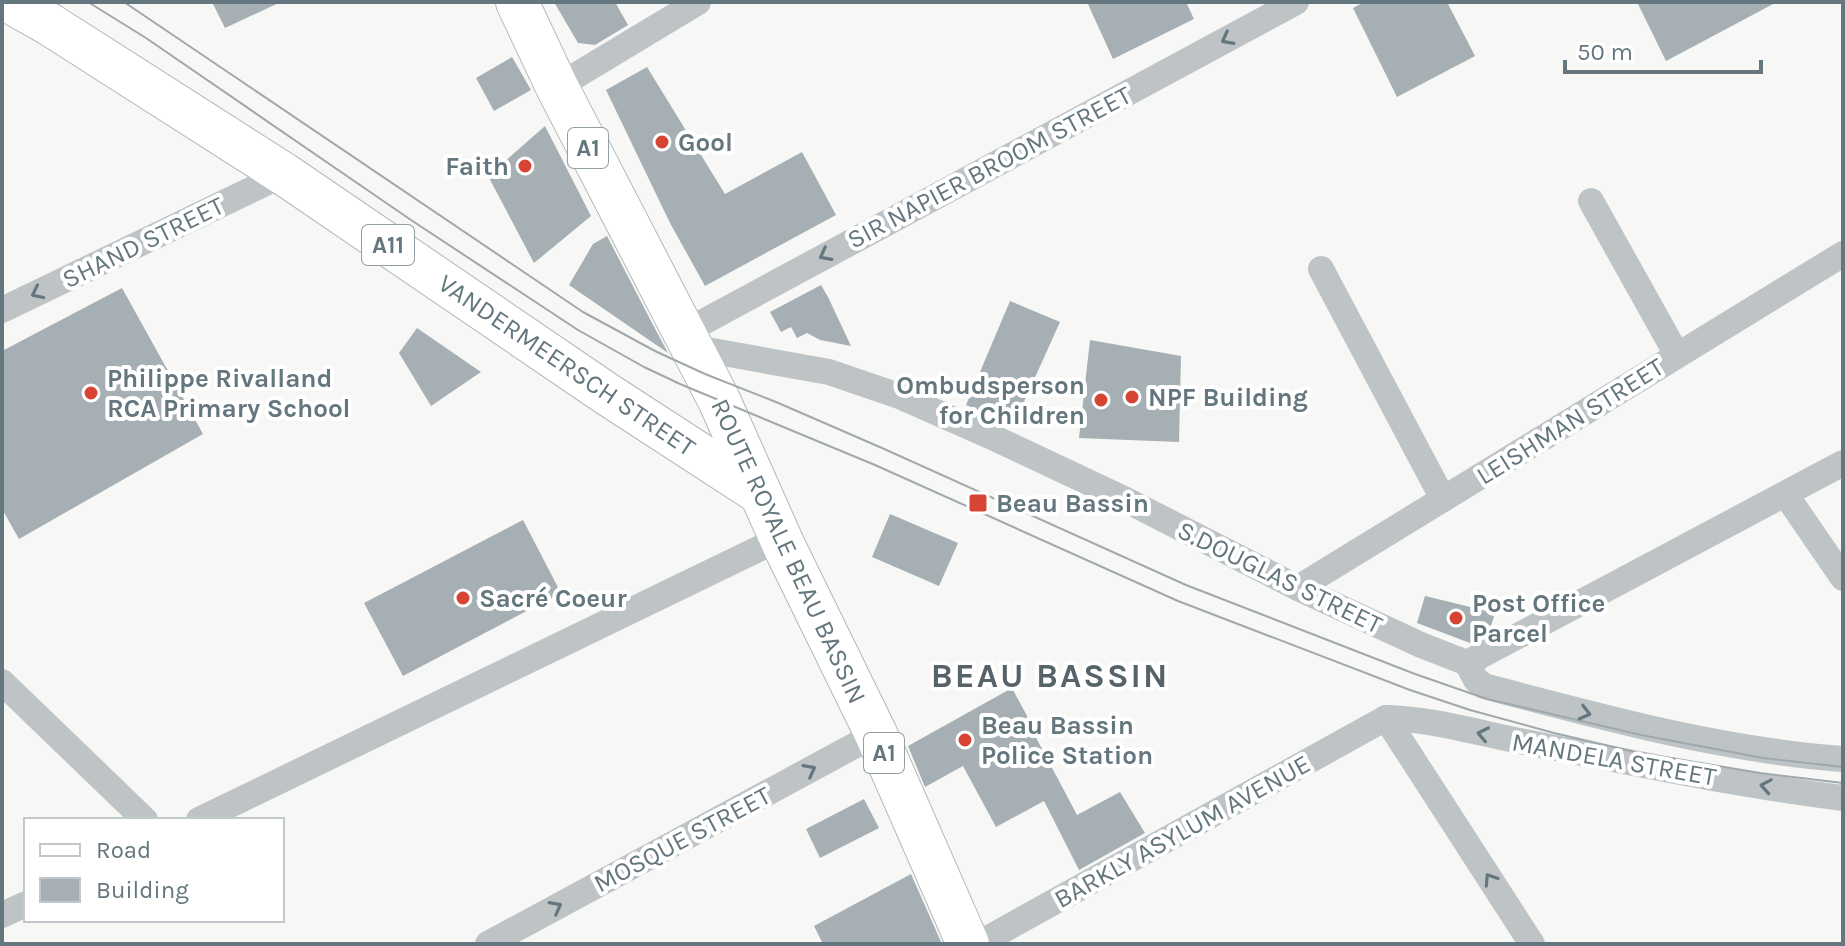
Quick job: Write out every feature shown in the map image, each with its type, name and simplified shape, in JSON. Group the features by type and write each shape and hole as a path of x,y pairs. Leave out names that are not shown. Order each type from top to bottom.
{"main road":[{"name":"VANDERMEERSCH STREET","path":"10,2 284,174 607,394 761,494"},
{"name":"A1","path":"517,2 557,87"},
{"name":"ROUTE ROYALE BEAU BASSIN","path":"557,87 719,400 781,538 876,734 968,944"}],"street":[{"path":"557,87 698,2"},
{"name":"SIR NAPIER BROOM STREET","path":"686,340 1296,2"},
{"name":"SHAND STREET","path":"2,310 284,174"},
{"path":"1591,201 1677,355"},
{"name":"LEISHMAN STREET","path":"1298,588 1843,254"},
{"path":"1321,269 1443,499"},
{"name":"S.DOUGLAS STREET","path":"686,340 829,372 902,397 1118,496 1298,588 1467,663"},
{"path":"1842,466 1467,663 1476,680 1484,686 1589,714 1750,748 1843,759"},
{"path":"1786,495 1843,578"},
{"path":"203,818 781,538"},
{"path":"2,682 143,818"},
{"path":"1386,718 1532,944"},
{"name":"MANDELA STREET","path":"1386,718 1425,721 1658,768 1843,798"},
{"name":"BARKLY ASYLUM AVENUE","path":"978,944 1386,718"},
{"name":"MOSQUE STREET","path":"488,944 876,734"},
{"path":"2,915 24,905"}],"building":[{"path":"212,2 281,2 225,28"},
{"path":"554,2 615,2 628,25 595,45 578,43"},
{"path":"1087,2 1186,2 1194,19 1113,59"},
{"path":"1364,2 1447,2 1475,56 1397,97 1353,8"},
{"path":"1637,2 1777,2 1666,61"},
{"path":"512,57 531,90 494,111 476,78"},
{"path":"647,67 725,194 802,152 836,215 705,286 670,223 606,90"},
{"path":"545,126 591,216 534,263 488,176"},
{"path":"607,236 668,353 569,285 593,244"},
{"path":"821,285 851,346 820,340 807,333 797,338 791,327 781,332 770,312"},
{"name":"Philippe Rivalland RCA Primary School","path":"122,288 203,434 19,539 2,509 2,351"},
{"path":"1010,301 1060,322 1014,424 966,405"},
{"path":"417,328 481,372 431,406 399,353"},
{"name":"NPF Building","path":"1090,340 1181,356 1179,442 1079,438"},
{"path":"890,514 958,543 939,586 872,557"},
{"name":"Sacré Coeur","path":"523,520 561,593 403,676 364,603"},
{"name":"Post Office Parcel","path":"1425,596 1495,613 1489,633 1470,643 1417,623"},
{"path":"1012,688 1077,815 1120,792 1145,833 1079,870 1044,801 996,827 963,766 925,787 908,746"},
{"path":"864,799 879,828 820,858 806,829"},
{"path":"911,874 942,944 823,944 814,926"}],"tram line":[{"path":"88,2 578,330 680,384 875,465 1178,601 1410,690 1470,710 1635,752 1843,783"},
{"path":"124,2 583,312 705,374 882,448 1186,585 1487,699 1641,735 1763,758 1843,767"}],"place":[{"name":"Gool","path":"662,142"},
{"name":"Faith","path":"525,166"},
{"name":"Philippe Rivalland RCA Primary School","path":"91,393"},
{"name":"NPF Building","path":"1132,397"},
{"name":"Ombudsperson for Children","path":"1101,400"},
{"name":"Beau Bassin","path":"978,503"},
{"name":"Sacré Coeur","path":"463,598"},
{"name":"Post Office Parcel","path":"1456,618"},
{"name":"Beau Bassin Police Station","path":"965,740"}],"district":[{"name":"BEAU BASSIN","path":"1050,675"}]}
